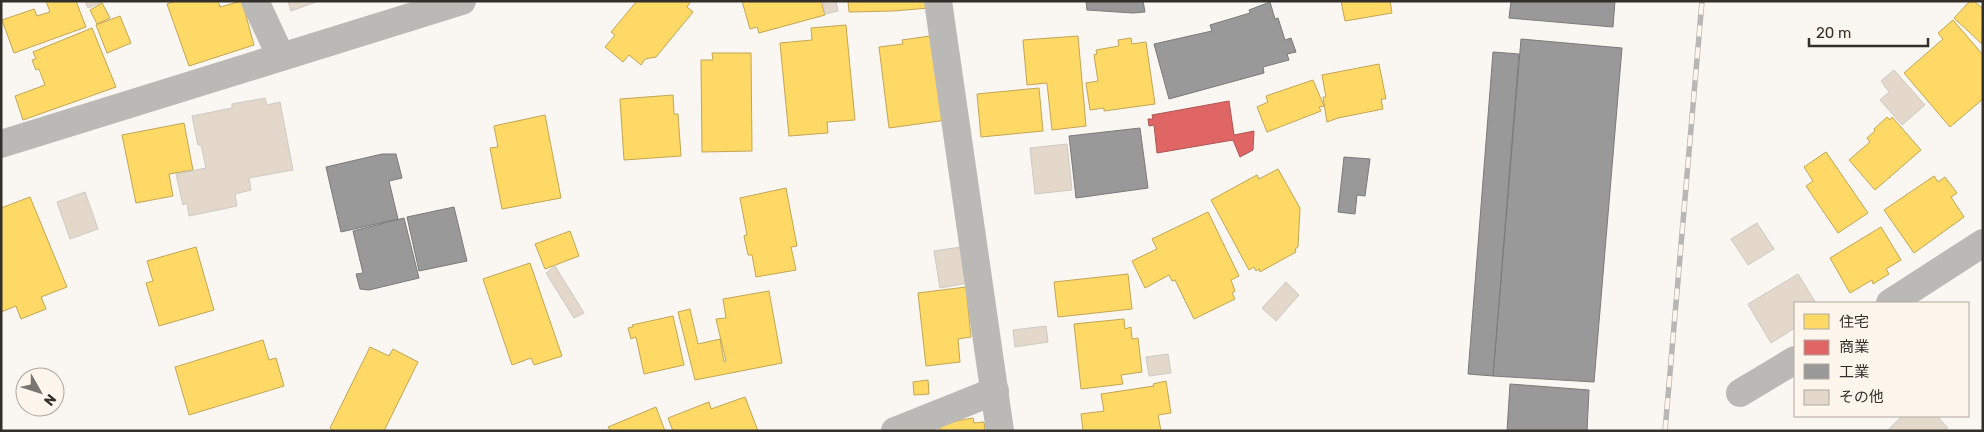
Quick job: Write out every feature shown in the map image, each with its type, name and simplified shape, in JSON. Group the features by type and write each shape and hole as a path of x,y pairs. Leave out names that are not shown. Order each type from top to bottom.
{"street":[{"path":"256,1 281,57"},
{"path":"1,144 462,1"},
{"path":"938,1 1000,431"},
{"path":"1892,302 1983,243"},
{"path":"1740,393 1794,361"},
{"path":"895,431 995,391"}],"building: 住宅":[{"path":"46,1 76,1 86,27 14,53 2,20 34,9 37,16 50,12"},
{"path":"176,1 218,1 220,7 242,1 254,45 189,66 167,4"},
{"path":"637,1 691,1 687,7 693,12 656,57 645,59 641,65 629,55 623,62 605,47 615,35 611,32"},
{"path":"742,1 821,1 825,15 759,33 757,27 750,29"},
{"path":"848,1 929,1 929,8 849,12"},
{"path":"1341,1 1390,1 1392,13 1345,21"},
{"path":"1970,1 1974,1 1983,9 1982,44 1954,18"},
{"path":"102,3 110,18 97,24 90,10"},
{"path":"120,16 131,43 107,53 96,25"},
{"path":"1953,20 1983,55 1983,99 1950,127 1904,73 1943,39 1938,33"},
{"path":"846,25 855,120 827,122 828,133 789,136 780,43 812,40 811,28"},
{"path":"92,28 116,87 23,120 15,96 45,85 39,69 36,70 32,60 36,59 33,52"},
{"path":"937,35 947,120 889,128 879,47 903,44 902,40"},
{"path":"1078,36 1086,126 1052,130 1047,83 1027,85 1023,40"},
{"path":"1131,38 1132,44 1146,42 1155,104 1104,111 1104,108 1090,110 1086,83 1098,81 1094,55 1097,54 1096,50 1119,46 1118,40"},
{"path":"712,53 751,53 752,151 702,152 701,60 713,60"},
{"path":"1379,64 1386,99 1381,99 1383,109 1327,122 1323,97 1326,97 1322,75"},
{"path":"1313,80 1324,106 1319,107 1321,111 1267,132 1257,107 1268,102 1266,96"},
{"path":"1039,88 1043,131 981,137 977,94"},
{"path":"673,95 674,114 678,114 681,156 624,160 620,99"},
{"path":"545,115 561,198 502,209 490,148 498,147 494,126"},
{"path":"1887,117 1890,120 1892,117 1921,150 1875,190 1849,160 1870,142 1867,138"},
{"path":"184,123 193,170 169,174 173,196 136,203 122,135"},
{"path":"1826,152 1868,213 1838,233 1806,186 1813,181 1804,167"},
{"path":"1278,169 1300,208 1298,247 1295,249 1296,252 1260,272 1259,269 1256,271 1254,267 1249,270 1211,200 1257,175 1259,179"},
{"path":"1934,176 1938,182 1945,177 1957,193 1951,197 1964,217 1914,253 1884,210"},
{"path":"786,188 797,246 791,247 796,270 756,277 752,255 748,255 744,236 747,235 740,198"},
{"path":"30,197 67,287 41,297 46,309 21,319 16,306 1,312 1,208"},
{"path":"1208,212 1239,276 1231,280 1235,291 1232,293 1235,299 1194,319 1175,280 1172,281 1169,275 1145,288 1132,261 1157,249 1152,239"},
{"path":"1881,227 1901,260 1886,269 1889,274 1873,284 1872,280 1850,293 1830,258"},
{"path":"570,231 579,256 545,269 535,244"},
{"path":"196,247 214,310 159,326 146,283 153,281 147,261"},
{"path":"530,263 562,356 534,365 531,358 512,365 483,279"},
{"path":"1128,274 1132,309 1058,317 1054,282"},
{"path":"966,287 971,337 958,339 960,362 926,366 918,293"},
{"path":"769,291 782,363 695,380 678,312 690,309 698,344 720,339 724,362 726,361 716,319 726,318 723,299"},
{"path":"673,316 684,365 644,374 636,337 631,339 628,328 633,327 632,325"},
{"path":"1124,319 1125,329 1131,327 1132,339 1138,338 1142,372 1121,375 1123,384 1081,389 1074,324"},
{"path":"263,340 269,360 276,358 284,386 189,415 175,367"},
{"path":"370,347 389,356 393,349 418,362 384,431 335,431 330,428"},
{"path":"928,380 929,394 914,395 913,382"},
{"path":"1166,381 1171,413 1158,415 1161,431 1083,431 1081,414 1104,411 1101,394 1154,386 1153,384"},
{"path":"745,397 758,431 673,431 668,418 709,402 711,409"},
{"path":"656,407 665,431 608,431 610,430 608,427"},
{"path":"973,418 974,423 984,422 985,431 940,431 939,424"}],"building: 商業":[{"path":"1229,101 1234,135 1254,131 1253,150 1240,157 1233,140 1157,153 1154,125 1149,126 1148,119 1153,119 1152,115"}],"building: 工業":[{"path":"1086,1 1143,1 1145,12 1087,10"},
{"path":"1511,1 1615,1 1613,27 1509,18"},
{"path":"1270,2 1275,19 1278,18 1285,40 1291,38 1296,52 1287,54 1289,60 1263,67 1264,73 1169,99 1154,44 1212,31 1210,25 1250,13 1249,10"},
{"path":"1521,39 1622,48 1594,382 1493,376"},
{"path":"1493,52 1519,54 1493,376 1468,374"},
{"path":"1140,128 1148,188 1076,198 1069,136"},
{"path":"382,154 396,154 402,178 389,181 398,219 341,232 326,167"},
{"path":"1344,157 1370,159 1365,196 1357,195 1355,214 1338,212"},
{"path":"454,207 467,261 419,271 407,217"},
{"path":"404,218 419,278 369,290 360,289 356,274 363,273 353,231"},
{"path":"1510,384 1589,390 1587,431 1507,431"}],"building: その他":[{"path":"85,1 104,1 88,8"},
{"path":"288,1 319,1 291,11"},
{"path":"823,1 836,1 838,11 825,14"},
{"path":"1894,70 1925,105 1902,125 1880,100 1889,92 1881,81"},
{"path":"265,98 267,105 280,102 293,170 249,178 251,190 235,194 237,206 189,216 187,203 183,205 176,174 206,168 201,145 198,145 192,116 232,108 232,104"},
{"path":"1067,144 1072,190 1035,194 1030,148"},
{"path":"85,192 98,229 70,239 57,202"},
{"path":"1757,223 1774,249 1748,265 1731,239"},
{"path":"961,247 968,283 940,288 934,251"},
{"path":"555,266 584,313 574,318 546,273"},
{"path":"1798,274 1815,302 1794,302 1794,329 1771,343 1748,304"},
{"path":"1286,282 1299,295 1276,321 1262,308"},
{"path":"1046,326 1048,342 1015,347 1013,330"},
{"path":"1168,354 1171,373 1149,376 1146,357"},
{"path":"1901,417 1938,417 1948,428 1945,431 1887,431"}],"railway":[{"path":"1665,431 1702,1"}]}
